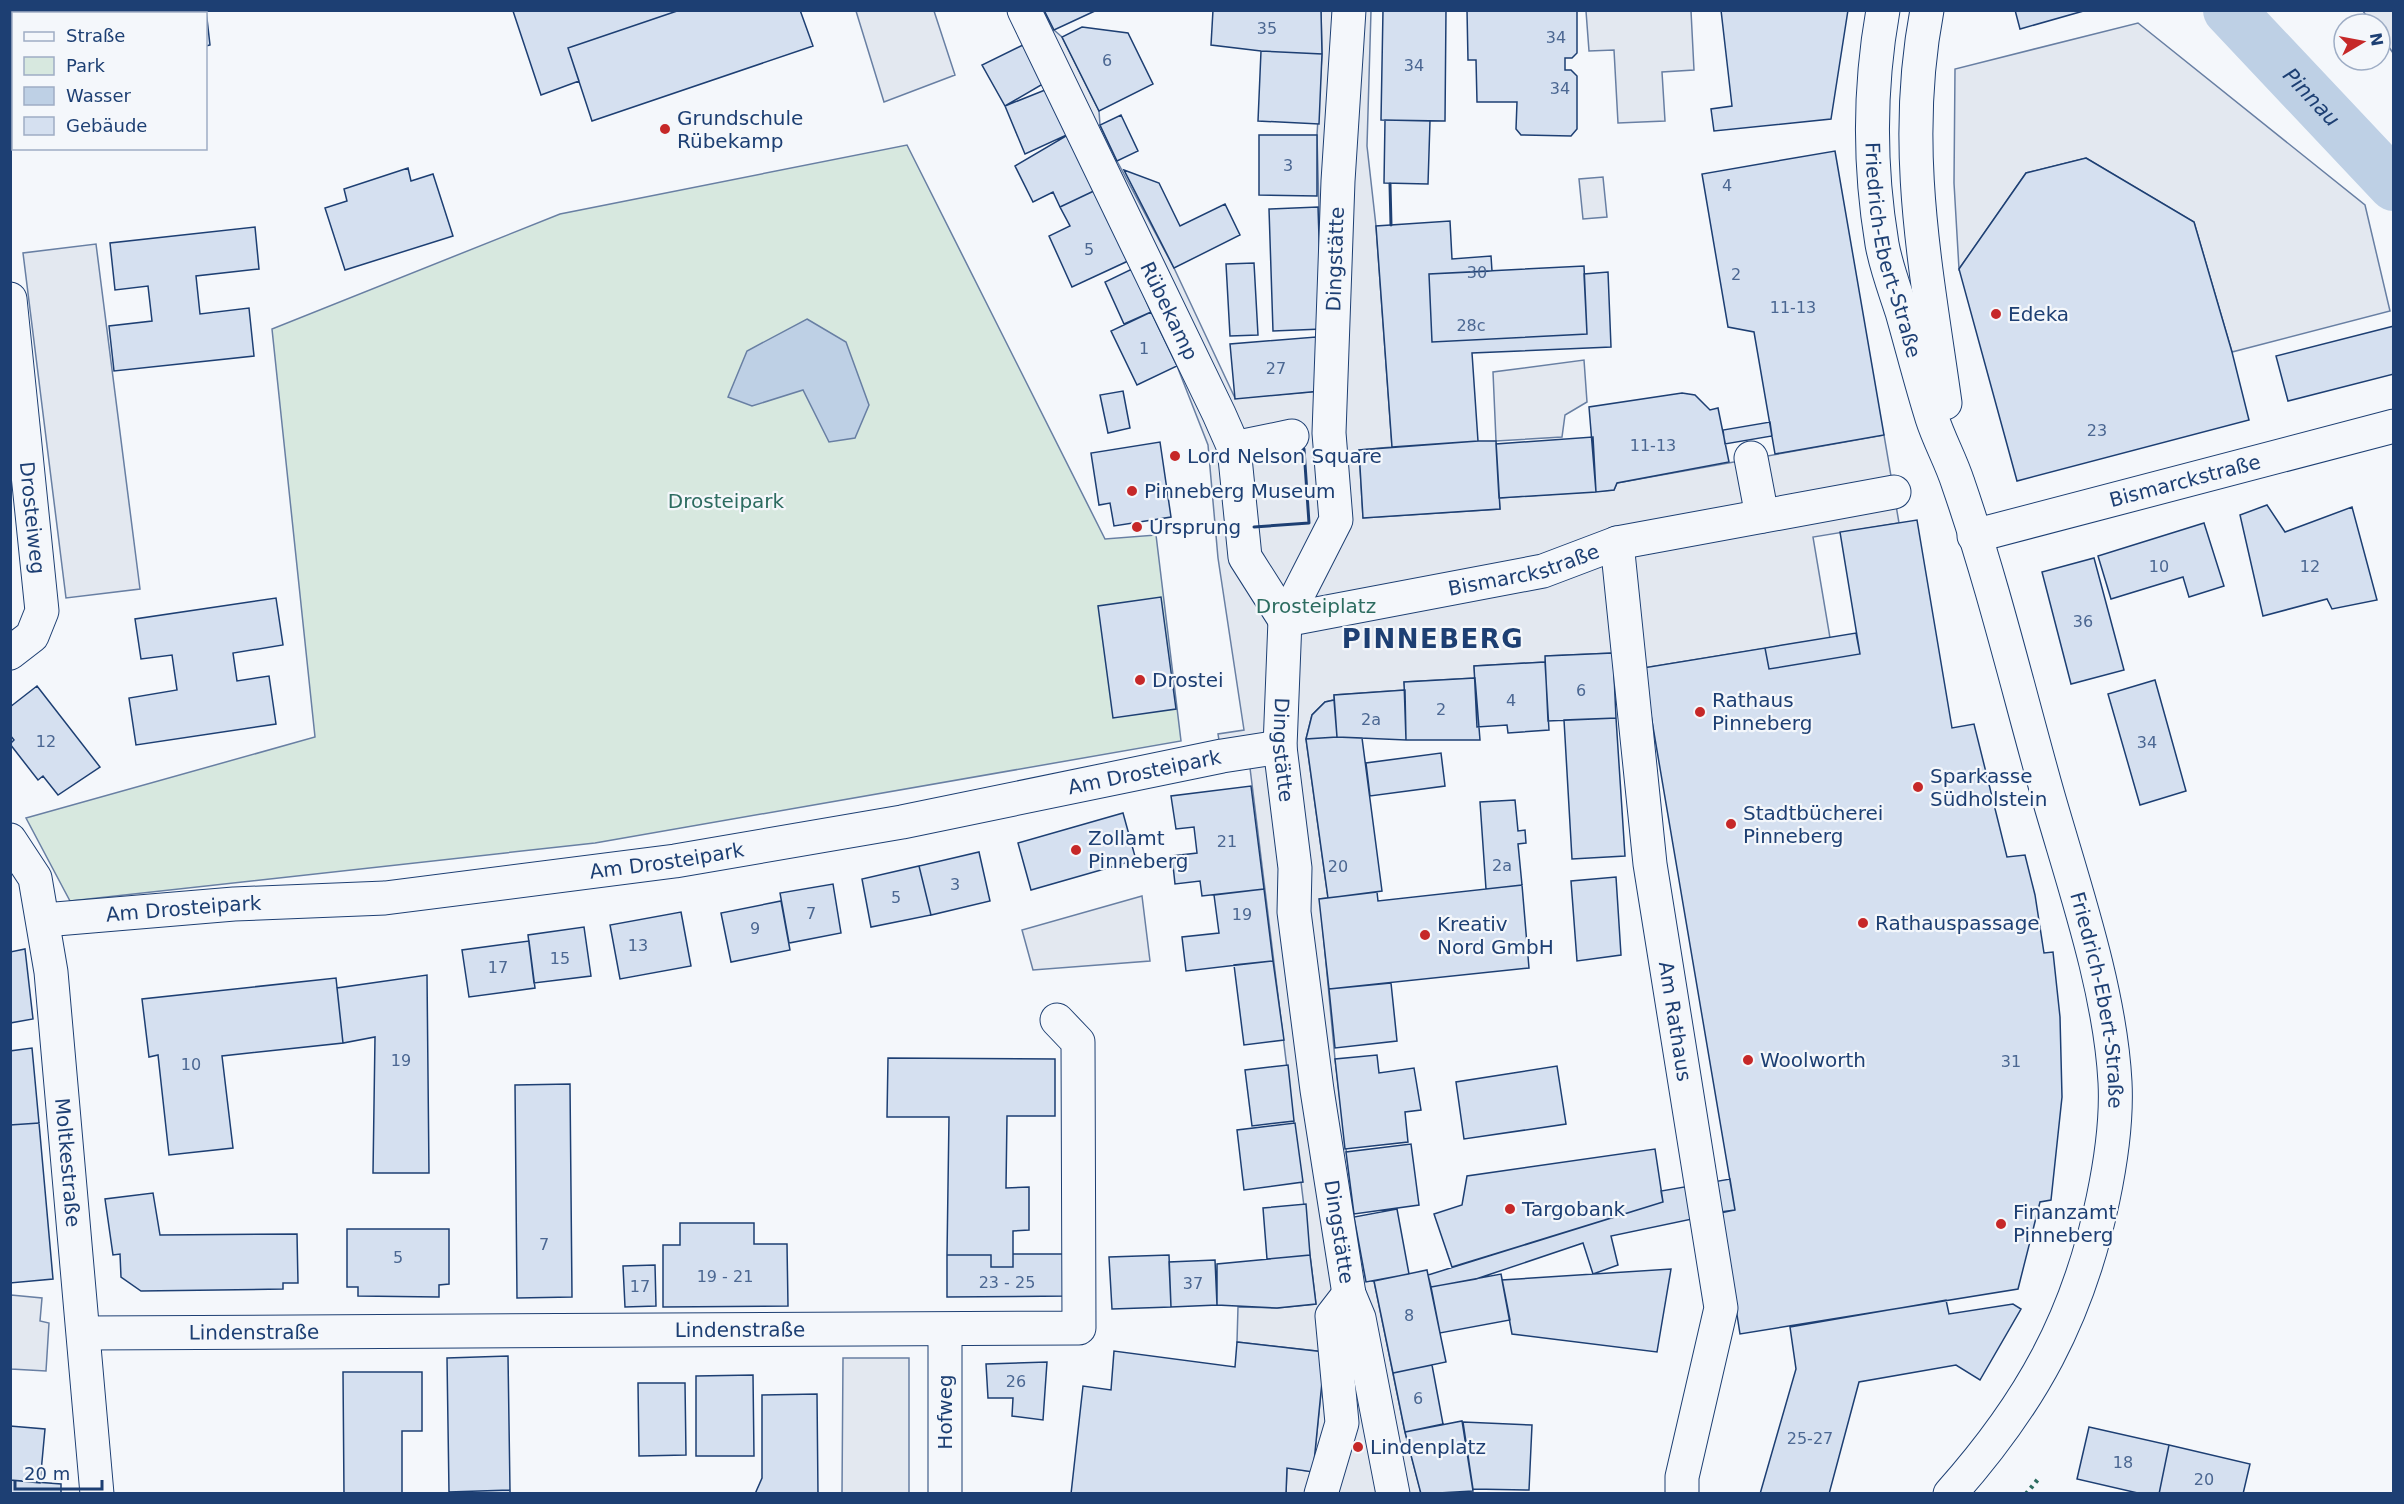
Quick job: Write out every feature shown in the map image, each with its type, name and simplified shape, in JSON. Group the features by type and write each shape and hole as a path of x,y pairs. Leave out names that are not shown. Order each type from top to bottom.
{"street":[{"name":"Rübekamp","path":"1024,10 1234,448 1245,557 1285,620"},
{"name":"Dingstätte","path":"1349,10 1338,181 1307,435 1336,520 1285,620 1280,747 1295,868 1294,912 1312,1054 1363,1295 1359,1318 1393,1494"},
{"name":"Friedrich-Ebert-Straße","path":"1883,10 1873,85 1871,133 1883,248 1932,420 1958,481 2081,905 2110,1044 2115,1110 2109,1176 2094,1245 2065,1326 2044,1367 2024,1398 1983,1457 1950,1494"},
{"name":"Friedrich-Ebert-Straße","path":"1927,10 1918,56 1914,148 1917,197 1958,481"},
{"path":"1883,248 1904,274 1917,281 1928,281"},
{"name":"Drosteiweg","path":"10,298 29,465 42,611 32,636 10,653"},
{"name":"Bismarckstraße","path":"1974,536 2394,426"},
{"path":"1234,448 1307,435"},
{"path":"1751,458 1762,516"},
{"name":"Bismarckstraße","path":"1285,620 1543,571 1617,543 1894,492"},
{"name":"Am Rathaus","path":"1617,543 1650,864 1721,1308 1682,1477 1682,1494"},
{"name":"Am Drosteipark","path":"44,920 234,904 385,898 675,861 902,822 1222,756 1280,747"},
{"name":"Moltkestraße","path":"10,840 35,878 44,920 51,972 97,1494"},
{"name":"Lindenstraße","path":"84,1333 1079,1328 1078,1042 1057,1020"},
{"path":"1342,1423 1332,1316 1363,1295"},
{"name":"Hofweg","path":"945,1330 945,1494"},
{"path":"1321,1494 1342,1423 1369,1379"}],"green space":[{"name":"Drosteipark","path":"907,145 1105,539 1156,535 1181,741 595,843 70,901 26,818 315,737 272,329 560,214"}],"shaded area":[{"path":"856,11 934,11 955,75 884,102"},
{"path":"1010,11 1044,11 1054,30 1062,37 1099,111 1100,125 1117,161 1174,268 1235,398 1321,391 1322,329 1317,135 1322,54 1321,11 1371,11 1367,146 1376,226 1392,447 1359,450 1363,518 1500,509 1499,498 1614,490 1617,483 1884,435 1899,523 1813,537 1830,638 1643,668 1613,653 1546,656 1545,662 1474,666 1475,678 1404,682 1405,690 1334,695 1334,700 1325,702 1312,715 1306,739 1328,898 1320,899 1335,1059 1354,1214 1366,1281 1374,1281 1405,1432 1421,1493 1286,1493 1287,1468 1313,1472 1325,1352 1237,1342 1238,1307 1277,1308 1316,1304 1250,768 1224,772 1218,734 1244,730 1218,558 1208,445 1177,366"},
{"path":"1586,11 1691,11 1694,70 1662,72 1665,121 1618,123 1614,50 1589,51"},
{"path":"2393,11 2393,53 2392,12 2364,12"},
{"path":"2138,23 2365,205 2390,311 2232,352 2194,222 2086,158 2026,173 1959,269 1954,183 1955,69"},
{"path":"1603,177 1607,217 1583,219 1579,179"},
{"path":"96,244 140,589 66,598 23,253"},
{"path":"1584,360 1587,402 1565,415 1562,437 1496,441 1493,372"},
{"path":"1142,896 1150,961 1033,970 1022,930"},
{"path":"11,1295 42,1298 40,1321 49,1323 46,1371 11,1369"},
{"path":"843,1358 909,1358 909,1493 842,1493"}],"water":[{"path":"807,319 846,342 869,405 855,438 829,442 803,390 752,406 728,397 747,351"}],"building":[{"path":"206,10 206,12 147,12"},
{"path":"680,10 800,10 813,46 592,121 568,48"},
{"path":"680,10 568,48 579,81 541,95 513,11"},
{"path":"1044,10 1097,10 1054,30"},
{"path":"1213,10 1321,10 1322,54 1261,51 1211,45"},
{"path":"1383,10 1446,10 1445,121 1381,120"},
{"path":"1467,10 1577,10 1577,53 1572,58 1565,58 1565,70 1571,70 1577,76 1577,129 1571,136 1521,135 1516,129 1517,102 1477,102 1476,60 1468,60"},
{"path":"1721,10 1848,10 1831,119 1714,131 1711,109 1732,106"},
{"path":"2015,10 2087,10 2020,29"},
{"path":"207,19 210,45 207,46"},
{"path":"1082,27 1128,33 1153,84 1099,111 1062,37"},
{"path":"1027,43 1048,81 1005,106 982,65"},
{"path":"1261,51 1322,54 1319,124 1258,121"},
{"path":"1050,88 1071,133 1025,154 1005,106"},
{"path":"10,108 12,108 12,147 10,147"},
{"path":"1121,115 1138,151 1117,161 1100,125"},
{"path":"1385,120 1430,121 1428,184 1384,183"},
{"path":"1071,133 1098,189 1060,207 1053,192 1033,202 1015,166"},
{"path":"1259,135 1317,135 1317,196 1259,195"},
{"path":"1835,151 1884,435 1775,454 1754,332 1728,327 1702,174"},
{"path":"2086,158 2194,222 2232,352 2249,420 2017,481 1959,269 2026,173"},
{"path":"408,168 411,181 433,174 453,236 345,270 325,208 347,201 344,189"},
{"path":"1124,170 1159,183 1180,226 1225,204 1240,235 1174,268"},
{"path":"1098,189 1128,261 1072,287 1049,236 1070,226 1060,207"},
{"path":"1318,207 1322,329 1273,331 1269,209"},
{"path":"1450,221 1452,259 1491,256 1492,271 1429,274 1432,342 1587,334 1584,274 1608,272 1611,347 1472,353 1478,441 1392,447 1376,226"},
{"path":"255,227 259,269 196,276 200,314 249,308 254,356 114,371 109,326 152,321 148,286 115,290 110,243"},
{"path":"1254,263 1258,335 1230,336 1226,264"},
{"path":"1584,266 1587,334 1432,342 1429,274"},
{"path":"1132,269 1151,312 1124,324 1105,282"},
{"path":"1151,312 1177,366 1137,385 1111,331"},
{"path":"2394,326 2394,374 2288,401 2276,356"},
{"path":"1316,337 1321,391 1235,399 1230,344"},
{"path":"1123,391 1130,428 1108,433 1100,395"},
{"path":"1682,393 1695,395 1710,410 1718,408 1729,462 1617,483 1614,490 1596,492 1589,407"},
{"path":"1770,422 1772,436 1725,444 1723,430"},
{"path":"1593,437 1596,492 1499,498 1496,444"},
{"path":"1496,441 1500,509 1363,518 1359,450"},
{"name":"Pinneberg Museum","path":"1160,442 1171,517 1114,526 1110,503 1099,505 1091,453"},
{"path":"2267,505 2285,532 2352,507 2377,600 2332,609 2327,599 2263,616 2240,515"},
{"name":"Rathauspassage","path":"1917,520 1952,728 1974,724 2007,857 2025,855 2035,895 2044,953 2053,952 2060,1017 2062,1097 2051,1200 2040,1202 2018,1289 1740,1334 1721,1212 1735,1210 1643,668 1765,648 1769,669 1860,654 1840,532"},
{"path":"2204,523 2224,586 2189,597 2183,577 2111,599 2098,556"},
{"path":"2094,558 2124,670 2071,684 2042,572"},
{"name":"Drostei","path":"1161,597 1176,709 1113,718 1098,606"},
{"path":"276,598 283,645 233,653 237,681 269,676 276,724 136,745 129,698 177,690 172,655 141,659 135,619"},
{"path":"1856,633 1860,654 1769,669 1765,648"},
{"path":"1613,653 1616,718 1548,721 1545,656"},
{"path":"1545,662 1549,730 1508,733 1507,725 1477,727 1474,666"},
{"path":"1475,678 1480,740 1406,740 1404,682"},
{"path":"2155,680 2186,791 2140,805 2108,694"},
{"path":"37,686 100,767 58,795 43,776 38,780 10,744 14,740 10,735 10,707"},
{"path":"1405,690 1406,740 1337,737 1334,695"},
{"path":"1334,700 1337,737 1306,739 1312,715 1325,702"},
{"path":"1616,718 1625,856 1572,859 1564,720"},
{"path":"1362,738 1382,891 1328,898 1306,739"},
{"path":"1441,753 1445,786 1370,796 1366,763"},
{"path":"1251,786 1264,889 1202,896 1200,881 1175,884 1172,856 1197,853 1194,827 1176,829 1171,796"},
{"path":"1515,800 1518,831 1525,830 1526,843 1518,844 1522,885 1486,889 1480,802"},
{"path":"1123,813 1136,860 1031,890 1018,843"},
{"path":"979,852 990,901 931,915 919,866"},
{"path":"919,866 931,915 871,927 862,879"},
{"path":"1616,877 1621,955 1577,961 1571,881"},
{"path":"833,884 841,933 789,943 780,893"},
{"name":"Kreativ Nord GmbH","path":"1522,885 1529,968 1329,989 1319,899 1377,892 1378,901"},
{"path":"1264,889 1273,961 1186,971 1182,937 1219,933 1214,895"},
{"path":"781,901 790,950 731,962 721,913"},
{"path":"681,912 691,966 620,979 610,925"},
{"path":"584,927 591,976 534,983 528,935"},
{"path":"529,941 535,988 469,997 462,950"},
{"path":"25,949 33,1019 10,1023 10,952"},
{"path":"1273,961 1284,1040 1244,1045 1234,965"},
{"path":"427,975 429,1173 373,1173 375,1037 343,1043 337,988"},
{"path":"336,978 343,1043 222,1056 233,1148 169,1155 158,1055 149,1057 142,999"},
{"path":"1391,983 1397,1041 1335,1048 1329,989"},
{"path":"32,1048 39,1123 10,1125 10,1051"},
{"path":"1377,1055 1379,1073 1414,1068 1421,1110 1405,1112 1408,1142 1345,1149 1335,1059"},
{"path":"888,1058 1055,1059 1055,1116 1007,1116 1006,1188 1029,1187 1029,1230 1013,1231 1013,1267 991,1267 991,1255 947,1255 949,1117 887,1117"},
{"path":"1288,1065 1294,1121 1252,1126 1245,1070"},
{"path":"1557,1066 1566,1124 1464,1139 1456,1082"},
{"path":"570,1084 572,1297 517,1298 515,1085"},
{"path":"39,1123 53,1279 10,1283 10,1125"},
{"path":"1295,1123 1303,1182 1244,1190 1237,1130"},
{"path":"1411,1144 1419,1205 1354,1214 1346,1152"},
{"path":"1655,1149 1663,1202 1452,1267 1434,1214 1462,1205 1467,1176"},
{"path":"1730,1179 1735,1210 1611,1236 1618,1265 1593,1274 1583,1243 1476,1279 1431,1287 1428,1275 1663,1202 1661,1191"},
{"path":"153,1193 160,1235 297,1234 298,1283 283,1283 283,1289 141,1291 121,1277 120,1254 113,1255 105,1199"},
{"path":"1306,1204 1310,1255 1267,1259 1263,1208"},
{"path":"1397,1209 1409,1274 1366,1282 1354,1217"},
{"path":"680,1223 754,1223 754,1244 787,1244 788,1306 663,1307 663,1245 680,1245"},
{"path":"347,1229 449,1229 449,1284 439,1285 439,1297 358,1296 358,1287 347,1287"},
{"path":"1013,1254 1067,1254 1067,1296 947,1297 947,1255 991,1255 991,1267 1013,1267"},
{"path":"1169,1255 1171,1307 1112,1309 1109,1257"},
{"path":"1310,1255 1316,1304 1277,1308 1217,1305 1217,1264"},
{"path":"1215,1260 1217,1305 1171,1307 1169,1262"},
{"path":"655,1265 656,1306 625,1307 623,1266"},
{"path":"1671,1269 1657,1352 1512,1334 1502,1280"},
{"path":"1427,1270 1446,1362 1393,1373 1374,1281"},
{"path":"1501,1274 1510,1320 1440,1333 1431,1287"},
{"path":"1946,1300 1949,1314 2013,1304 2021,1309 1980,1380 1956,1365 1859,1382 1829,1494 1760,1494 1796,1369 1790,1327"},
{"path":"1237,1342 1325,1352 1313,1472 1287,1468 1286,1494 1071,1494 1083,1386 1111,1390 1114,1351 1235,1367"},
{"path":"508,1356 510,1490 449,1492 447,1358"},
{"path":"1047,1362 1043,1420 1012,1416 1013,1398 988,1398 986,1364"},
{"path":"1432,1365 1443,1424 1405,1432 1393,1373"},
{"path":"343,1372 422,1372 422,1431 402,1431 402,1494 344,1494"},
{"path":"753,1375 754,1456 696,1456 696,1376"},
{"path":"638,1383 685,1383 686,1455 639,1456"},
{"path":"817,1394 818,1494 755,1494 762,1478 762,1395"},
{"path":"1462,1421 1473,1491 1421,1494 1405,1432"},
{"path":"1463,1422 1532,1425 1529,1490 1473,1489"},
{"path":"10,1426 45,1429 40,1483 10,1480"},
{"path":"2089,1427 2169,1445 2159,1494 2142,1494 2077,1479"},
{"path":"2169,1445 2250,1464 2243,1494 2159,1494"},
{"path":"10,1480 61,1484 61,1494 10,1494"},
{"path":"510,1490 510,1494 449,1494 449,1492"}],"waterway":[{"name":"Pinnau","path":"2229,10 2394,185"}],"hedge":[{"path":"2026,1494 2039,1478"}],"wall":[{"path":"1390,184 1391,225"},
{"path":"1254,527 1309,523 1304,449"}],"place":[{"name":"Grundschule Rübekamp","path":"665,129"},
{"name":"Edeka","path":"1996,314"},
{"name":"Lord Nelson Square","path":"1175,456"},
{"name":"Pinneberg Museum","path":"1132,491"},
{"name":"Ursprung","path":"1137,527"},
{"name":"Drostei","path":"1140,680"},
{"name":"Rathaus Pinneberg","path":"1700,712"},
{"name":"Sparkasse Südholstein","path":"1918,787"},
{"name":"Stadtbücherei Pinneberg","path":"1731,824"},
{"name":"Zollamt Pinneberg","path":"1076,850"},
{"name":"Rathauspassage","path":"1863,923"},
{"name":"Kreativ Nord GmbH","path":"1425,935"},
{"name":"Woolworth","path":"1748,1060"},
{"name":"Targobank","path":"1510,1209"},
{"name":"Finanzamt Pinneberg","path":"2001,1224"},
{"name":"Lindenplatz","path":"1358,1447"}],"district":[{"name":"PINNEBERG","path":"1433,639"}],"park label":[{"name":"Drosteiplatz","path":"1316,606"}]}
